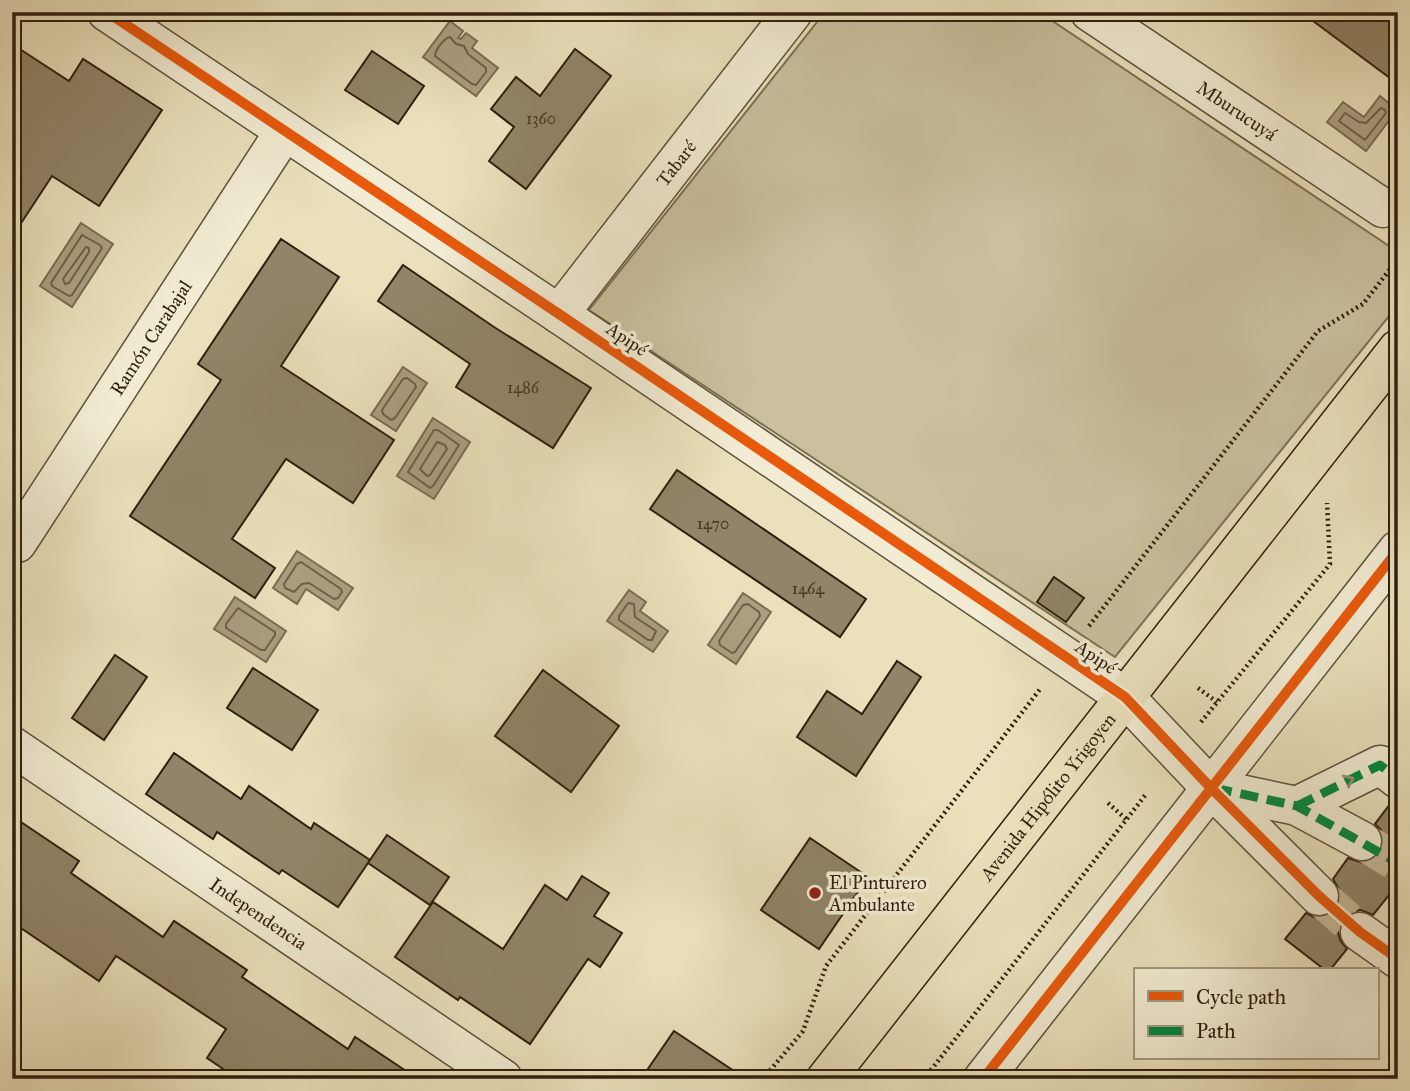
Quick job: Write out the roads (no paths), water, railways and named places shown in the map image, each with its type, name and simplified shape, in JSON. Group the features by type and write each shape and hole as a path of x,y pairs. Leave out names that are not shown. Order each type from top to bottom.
{"main road":[{"name":"Avenida Hipólito Yrigoyen","path":"826,1079 1398,349"}],"street":[{"name":"Apipé","path":"107,12 1125,697 1319,896"},
{"name":"Tabaré","path":"559,314 793,12"},
{"name":"Mburucuyá","path":"1090,12 1383,208"},
{"name":"Ramón Carabajal","path":"17,543 284,132"},
{"path":"983,1079 1398,550"},
{"name":"Independencia","path":"12,746 503,1079"},
{"path":"1297,806 1380,765 1398,779"},
{"path":"1211,788 1297,806 1362,841"},
{"path":"1360,932 1398,959"}],"water":[{"path":"450,21 463,31 458,38 461,39 466,33 477,41 472,48 498,68 476,96 423,57"},
{"path":"1380,96 1397,110 1366,151 1327,122 1343,102 1364,117"},
{"path":"81,223 113,244 72,307 40,286"},
{"path":"403,367 427,383 396,431 371,415"},
{"path":"433,418 470,442 434,499 397,476"},
{"path":"297,551 353,588 338,610 306,589 297,604 273,588"},
{"path":"629,590 646,602 640,611 668,631 653,652 607,621"},
{"path":"743,593 771,612 736,664 708,645"},
{"path":"235,597 286,631 266,662 214,629"}],"tunnel":[{"path":"1362,841 1398,863"},
{"path":"1319,896 1360,932"}],"place":[{"name":"El Pinturero Ambulante","path":"815,893"}]}
